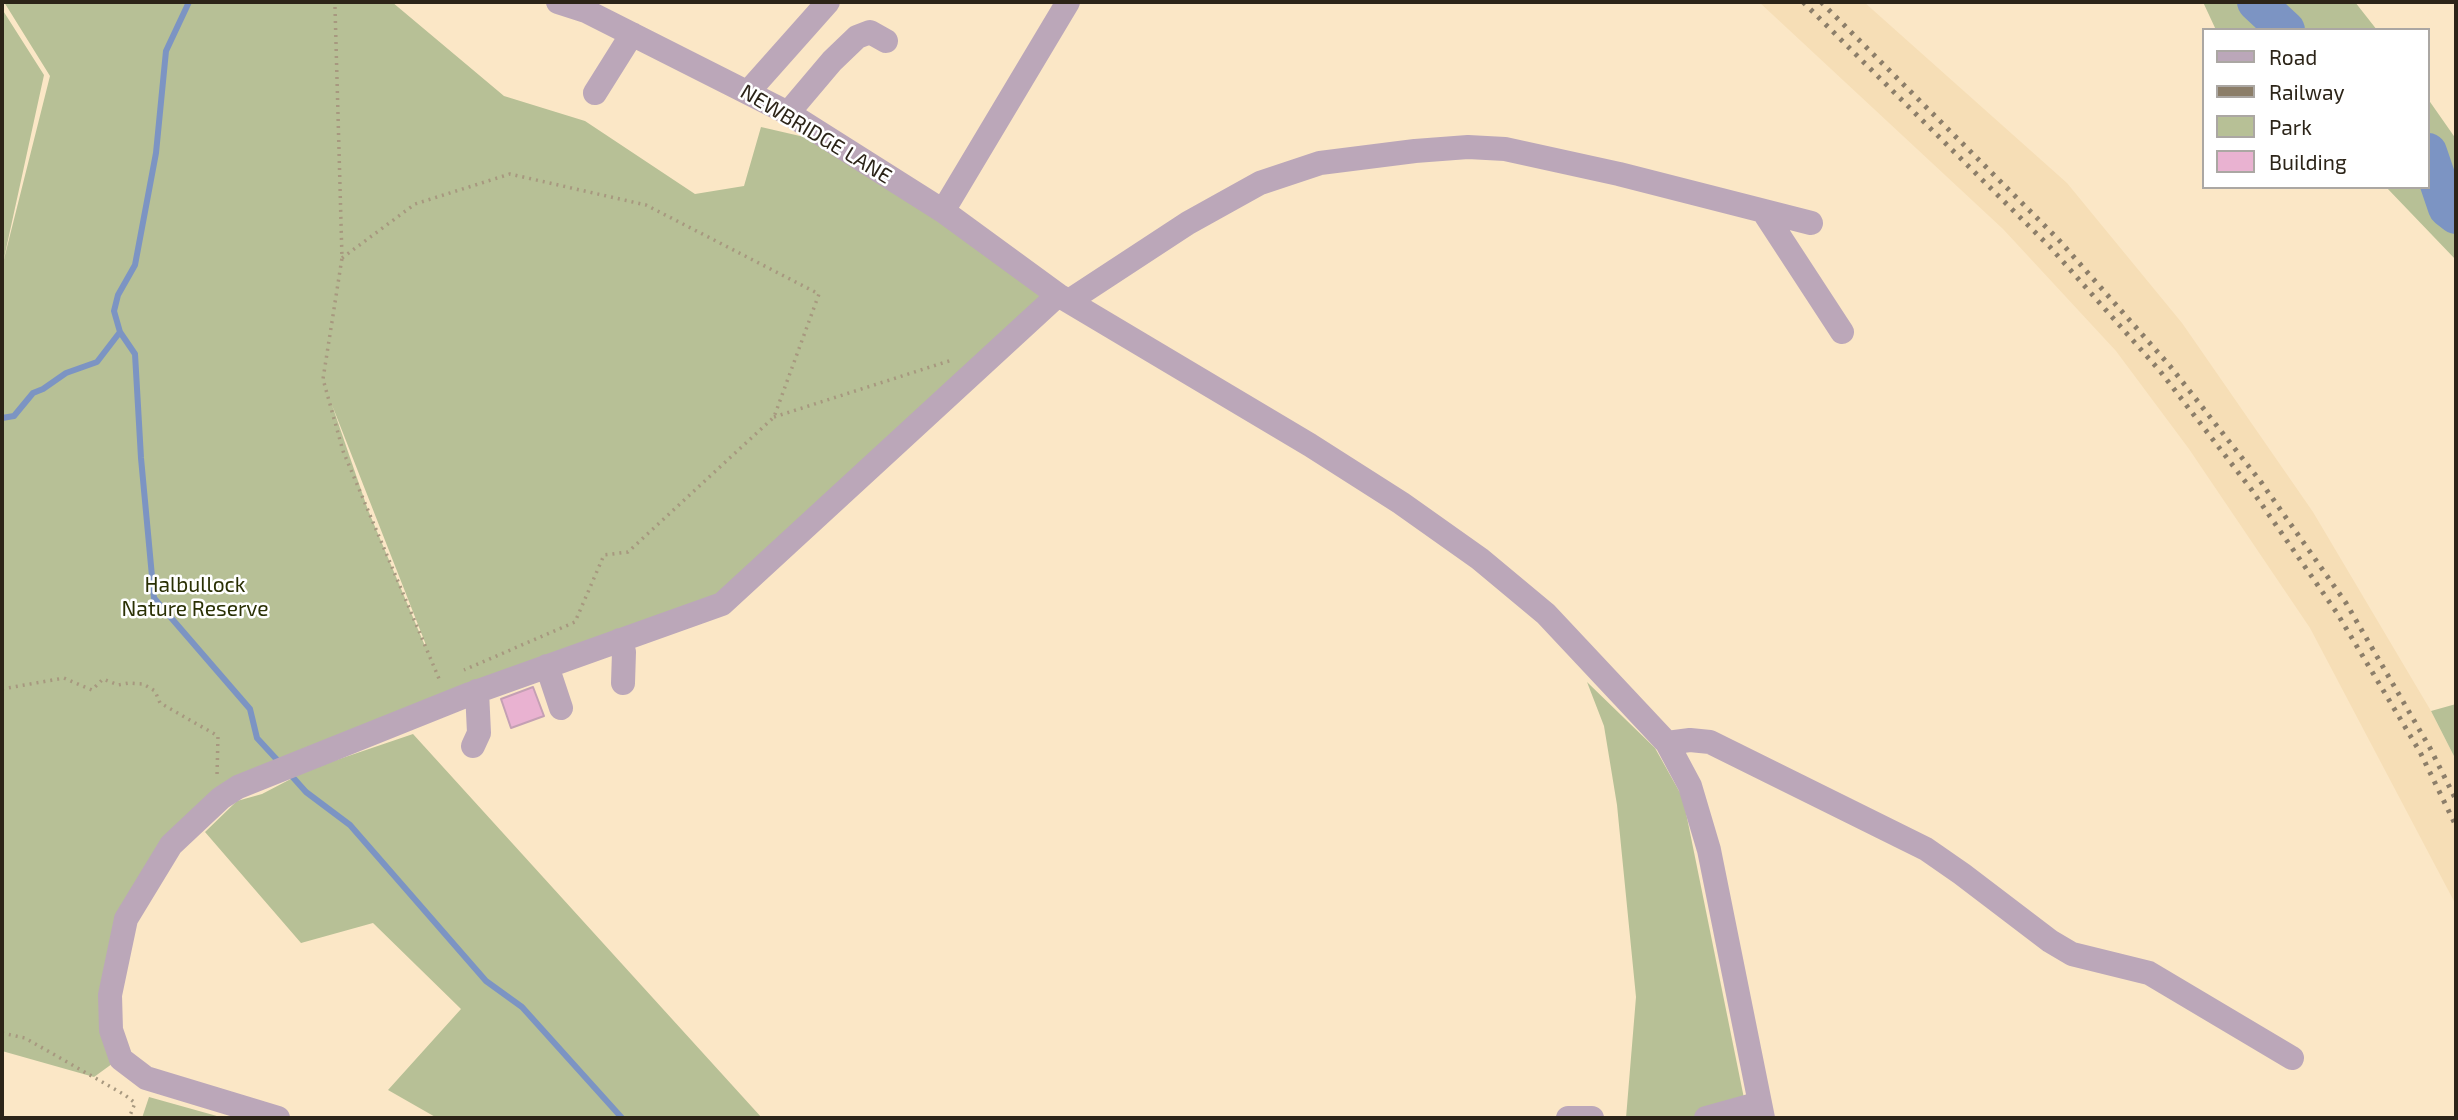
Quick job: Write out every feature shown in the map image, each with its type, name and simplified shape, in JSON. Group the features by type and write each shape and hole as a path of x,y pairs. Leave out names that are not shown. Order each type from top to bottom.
{"street":[{"name":"NEWBRIDGE LANE","path":"558,2 586,11 788,113 943,211 1063,298 1310,445 1401,503 1480,559 1546,614 1667,743 1690,786 1709,850 1762,1110"},
{"path":"748,92 828,2"},
{"path":"943,211 1068,2"},
{"path":"788,113 832,61 857,37 870,33 886,41"},
{"path":"595,93 632,34"},
{"path":"278,1118 146,1078 121,1059 111,1030 110,995 125,919 171,845 221,797 291,764 361,739 444,692 477,691 722,604 1063,298 1188,223 1261,183 1320,163 1468,147 1505,149 1619,174 1811,223"},
{"path":"1763,211 1842,332"},
{"path":"620,640 624,652 623,683"},
{"path":"547,666 561,708"},
{"path":"473,746 480,733 477,691"},
{"path":"1667,743 1690,740 1710,742 1926,849 2071,954 2149,973 2292,1058"},
{"path":"1706,1118 1762,1110"},
{"path":"1568,1118 1592,1118"}],"path":[{"path":"335,7 342,258 323,379 343,451 444,692"},
{"path":"342,258 415,204 510,174 646,205 820,294 774,417"},
{"path":"464,670 575,622 604,555 628,552 774,417 954,360"},
{"path":"444,692 452,675"},
{"path":"2,689 64,678 92,690 103,679 118,685 143,684 155,691 160,703 218,736 216,782"},
{"path":"2,1033 24,1038 125,1095 135,1103 129,1118"}],"shaded area":[{"path":"1759,2 1864,2 2067,183 2182,323 2313,512 2431,711 2456,760 2456,905 2310,628 2189,449 2116,351 2003,229"}],"green space":[{"name":"Halbullock Nature Reserve","path":"4,2 392,2 504,96 585,121 695,194 744,186 761,127 839,145 1058,295 722,604 221,798 126,919 116,1061 94,1077 2,1051 2,9 44,75 3,263 50,76","holes":["332,405 426,645 368,510"]},
{"path":"2203,2 2355,2 2375,28 2215,28"},
{"path":"2430,102 2456,139 2456,260 2388,189 2430,189"},
{"path":"1587,682 1655,748 1683,798 1748,1118 1626,1118 1636,997 1617,805 1604,726"},
{"path":"2456,704 2456,760 2431,711"},
{"path":"413,734 762,1118 437,1118 388,1090 461,1009 373,923 301,943 205,832 237,801 262,794 310,769"},
{"path":"149,1097 224,1118 142,1118"}],"building":[{"path":"533,687 544,716 511,728 501,699"}],"waterway":[{"path":"189,2 166,51 156,153 135,265 118,295 114,311 120,332 135,354 154,598 250,709 257,738 280,763"},
{"path":"2256,2 2284,28"},
{"path":"2430,158 2447,208 2456,215"},
{"path":"2,418 14,416 33,393 66,373 97,362 120,332"},
{"path":"289,773 306,792 350,825 486,981 522,1007 622,1118"}],"railway":[{"path":"1803,2 2050,247 2160,371 2251,489 2337,613 2420,752 2456,826"},
{"path":"1821,2 2058,239 2170,366 2261,482 2346,603 2430,748 2456,800"}]}
